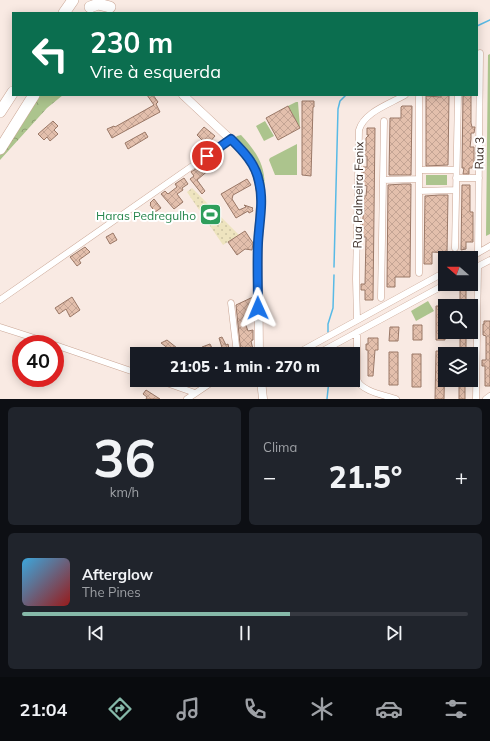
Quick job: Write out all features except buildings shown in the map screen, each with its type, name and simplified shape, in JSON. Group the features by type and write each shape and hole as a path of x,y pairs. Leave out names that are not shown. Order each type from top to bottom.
{"highway":[{"path":"65,12 72,0"},
{"path":"91,7 98,4 109,7"},
{"path":"0,112 12,94"},
{"path":"0,149 33,96"}],"street":[{"name":"Rua 3","path":"478,253 479,54"},
{"path":"184,96 243,151 254,166 260,182 261,198 258,246 259,347"},
{"name":"Rua Palmeira Fenix","path":"357,320 356,279 359,130 361,123 367,116 404,96"},
{"path":"455,248 458,96"},
{"path":"419,97 419,273"},
{"path":"381,298 384,121"},
{"path":"0,300 231,139"},
{"path":"420,170 456,170"},
{"path":"456,178 479,178"},
{"path":"383,180 420,179"},
{"path":"419,191 456,190"},
{"path":"478,253 490,246"},
{"path":"478,266 490,260"},
{"path":"309,347 438,276"},
{"path":"330,347 438,288"},
{"path":"476,399 478,291"},
{"path":"231,303 236,347"},
{"path":"0,327 25,335"},
{"path":"357,332 358,383 365,388 396,399"},
{"path":"64,347 130,371"},
{"path":"178,387 195,393"},
{"path":"188,399 204,387"},
{"path":"262,387 264,399"},
{"path":"486,399 490,396"}],"green space":[{"path":"490,54 490,234 486,236 488,55"},
{"path":"37,96 62,96 47,108 0,160 0,155"},
{"path":"298,102 300,128 288,106"},
{"path":"265,121 274,136 264,141 256,126"},
{"path":"241,135 252,148 260,161 264,175 264,191 234,139"},
{"path":"297,144 297,175 275,175 269,160 270,158"},
{"path":"426,175 447,175 447,185 426,185"},
{"path":"428,301 434,311 416,321 411,311"}],"sand":[{"name":"Haras Pedregulho","path":"192,188 239,235 223,245 187,192"}],"waterway":[{"path":"478,26 490,20"},
{"path":"334,267 338,109 340,101 345,96"},
{"path":"328,332 328,324 333,308 334,275"},
{"path":"327,399 328,387"}],"place":[{"name":"Haras Pedregulho","path":"211,215"}],"route":[{"path":"207,156 231,139 243,151 254,166 260,182 261,198 258,246 258,308"}]}
